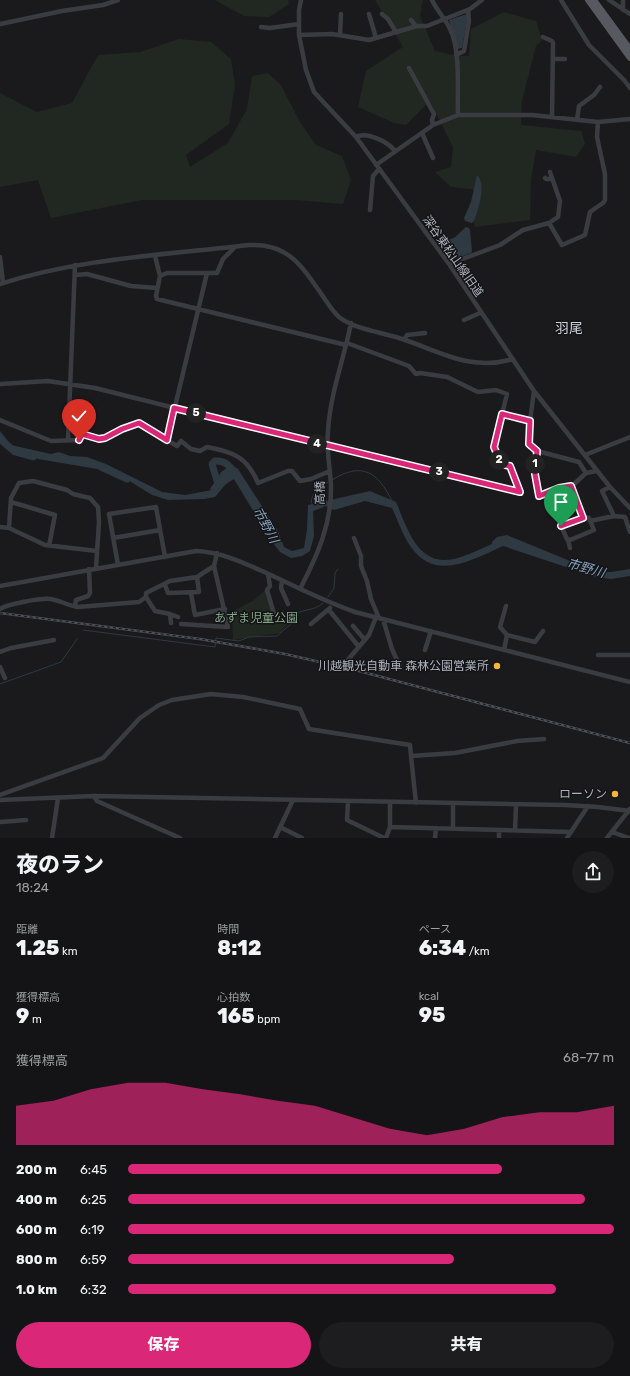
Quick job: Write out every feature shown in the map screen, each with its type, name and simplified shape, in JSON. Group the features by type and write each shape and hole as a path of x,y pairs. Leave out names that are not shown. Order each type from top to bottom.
{"main road":[{"path":"588,0 630,58"},
{"path":"594,0 630,49"}],"street":[{"path":"0,24 62,11 103,5 118,0"},
{"name":"深谷東松山線旧道","path":"301,0 299,35 306,70 314,92 356,137 449,264 480,313 534,391 610,487 630,508"},
{"path":"432,0 451,30 456,55 458,115"},
{"path":"299,35 340,35 363,40 376,38 416,26 427,26 468,10 482,0"},
{"path":"561,0 589,45 630,88"},
{"path":"609,0 630,14"},
{"path":"623,10 624,0"},
{"path":"456,55 464,51 469,22 468,10"},
{"path":"340,35 341,14"},
{"path":"369,14 376,38"},
{"path":"382,14 388,19 396,32"},
{"path":"411,20 416,26"},
{"path":"261,27 270,28 299,24"},
{"path":"543,37 552,41 552,117"},
{"path":"553,59 565,59"},
{"path":"409,68 434,114 432,120 433,124"},
{"path":"577,120 579,106 598,91 600,87"},
{"path":"370,210 373,176 377,167 395,151 433,124 447,118 458,115 532,115 598,122 630,119"},
{"path":"549,223 562,245 585,235 590,212 603,203 605,174 597,137 598,122"},
{"path":"422,133 433,158"},
{"path":"356,137 375,138 395,151"},
{"path":"449,264 500,245 523,230 549,223 558,217 560,210 559,198 550,172"},
{"path":"545,178 552,179"},
{"path":"0,257 2,284 24,277 75,266 235,247 265,246 288,254 302,266 330,308 339,317 351,324 404,340 457,360 491,363 513,359"},
{"path":"160,276 168,274 217,273 223,260 235,247"},
{"path":"0,384 27,381 71,383 520,492 510,466 501,464 494,447 506,394 496,390 478,392 447,377 420,373 416,374 409,366 347,344 157,299 157,288 160,276 155,256"},
{"path":"68,440 75,266"},
{"path":"75,275 87,274 132,286 157,288"},
{"path":"167,440 207,274"},
{"path":"464,320 480,313"},
{"name":"高橋","path":"300,589 316,557 329,515 330,472 327,446 329,418 351,324"},
{"path":"404,340 407,336 425,333"},
{"path":"534,391 529,444 537,451 579,462 586,473"},
{"path":"502,414 530,421"},
{"path":"0,420 51,441 79,440 82,434 99,439 105,438 122,429 139,423 177,446 181,441 191,449 200,451 207,447 237,455 252,469 258,483 288,471 292,471 300,481 311,479 330,472"},
{"path":"579,462 586,456 630,437"},
{"path":"537,451 535,474 539,496 559,488 571,486 586,473 598,472"},
{"path":"9,528 11,502 19,483 33,481 90,498 98,507 96,568"},
{"path":"571,486 583,518"},
{"path":"610,487 602,491 614,516"},
{"path":"11,502 55,515 49,546"},
{"path":"118,565 110,514 156,507 165,556"},
{"path":"590,521 614,516 628,516 630,532"},
{"path":"568,540 594,530 589,518 583,518 561,526 570,548"},
{"path":"0,527 9,528 38,543 49,546 97,551"},
{"path":"113,538 160,530"},
{"path":"354,538 361,556 361,566 368,581 371,600 400,667"},
{"path":"0,586 196,551 217,553 241,561 333,604 379,618 630,682"},
{"path":"181,624 228,627 214,566 217,553"},
{"path":"0,608 37,599 51,599 75,606 139,602 146,597 146,593 179,579 197,577 214,566"},
{"path":"75,606 76,600 88,596 90,593 89,570"},
{"path":"268,574 270,586 267,590 274,614"},
{"path":"165,585 168,593 199,592 197,577"},
{"path":"282,581 281,588 288,604"},
{"path":"191,593 195,615 225,609"},
{"path":"146,597 155,611 178,617"},
{"path":"311,624 329,610 333,604"},
{"path":"506,606 500,627 507,635 535,642 543,631"},
{"path":"329,610 359,647"},
{"path":"170,614 171,623"},
{"path":"346,662 369,635 379,618"},
{"path":"353,626 365,640"},
{"path":"425,650 431,631"},
{"path":"504,650 507,635"},
{"path":"0,652 11,648 54,640"},
{"path":"598,655 630,655"},
{"path":"0,667 6,678"},
{"path":"0,795 103,758 140,718 159,705 172,700 211,694 243,697 300,709 309,729 410,745 416,802"},
{"path":"411,756 455,753 517,740 544,739"},
{"path":"94,796 97,801 180,838"},
{"path":"0,800 94,796 516,804 588,806 630,810"},
{"path":"52,838 58,798"},
{"path":"275,838 293,800"},
{"path":"348,802 347,820 385,838 390,827 390,802"},
{"path":"453,803 453,829"},
{"path":"515,830 516,804"},
{"path":"567,838 588,806"},
{"path":"607,838 630,810"},
{"path":"0,822 26,820"},
{"path":"280,827 302,838"},
{"path":"390,827 572,832"},
{"path":"436,828 436,838"},
{"path":"499,830 499,838"},
{"path":"612,832 629,838"}],"green space":[{"path":"215,0 288,0 289,4 269,17 244,16"},
{"path":"375,0 423,0 420,16 435,51 457,56 469,56 471,29 504,12 536,21 542,40 536,46 522,101 521,125 581,131 585,144 576,157 536,150 531,180 530,220 475,227 472,213 478,190 451,187 435,172 451,167 453,147 430,101 406,125 394,123 358,107 366,71 403,47"},
{"path":"179,39 211,42 231,59 235,85 229,124 186,155 190,167 228,143 247,109 252,76 268,73 281,85 300,122 316,145 342,156 351,180 343,204 296,200 142,200 51,218 38,180 0,187 0,93 37,112 72,103 98,55 140,52"},
{"name":"あずま児童公園","path":"265,590 274,616 283,611 290,622 280,633 233,640 232,612 254,600"}],"water":[{"path":"467,14 462,48 457,49 449,20"},
{"path":"477,175 480,179 482,191 478,210 472,223 465,221 464,218 471,202"},
{"path":"466,227 470,230 472,251 471,253 452,260 441,246 441,242 454,238"},
{"path":"0,431 11,445 51,454 59,452 70,456 87,457 106,464 162,492 185,495 212,490 221,472 231,465 238,469 278,531 284,547 292,551 304,548 307,530 308,505 370,491 396,502 404,523 415,543 422,551 431,557 441,560 459,558 492,544 497,537 507,535 597,572 611,572 630,569 630,576 611,579 596,577 503,546 467,562 442,566 431,564 421,558 408,543 392,508 365,501 334,510 326,506 313,511 314,536 310,551 302,556 291,558 280,552 270,539 234,479 226,484 215,497 204,499 168,500 152,495 115,472 32,458 10,451 0,441"}],"waterway":[{"name":"市野川","path":"0,439 15,452 33,457"},
{"name":"市野川","path":"214,489 218,484 212,464 215,461 221,461 230,467 234,472"},
{"name":"市野川","path":"101,467 127,479"},
{"path":"332,480 352,471 368,472 381,483 392,501"},
{"path":"311,503 314,493 328,482"},
{"path":"328,597 334,588 335,573 338,569"},
{"path":"83,630 215,647 216,638 239,641 249,637 277,636 292,623 292,617 295,614 315,608 323,603"},
{"path":"0,684 61,662 77,639"}],"railway":[{"path":"0,613 200,639 285,654 359,671 630,743"}],"place":[{"name":"川越観光自動車 森林公園営業所","path":"497,666"},
{"name":"ローソン","path":"615,794"}],"district":[{"name":"羽尾","path":"569,328"}],"route":[{"path":"79,440 82,434 99,439 105,438 114,435 122,429 139,423 167,440 174,408 520,492 510,466 501,464 494,447 502,414 530,421 529,444 530,447 537,451 535,460 535,474 539,496 559,488 571,486 583,518 561,526"}]}
